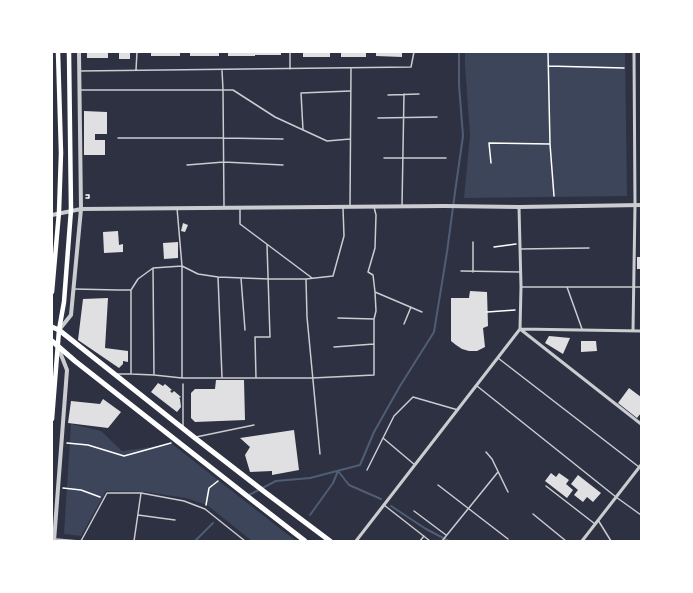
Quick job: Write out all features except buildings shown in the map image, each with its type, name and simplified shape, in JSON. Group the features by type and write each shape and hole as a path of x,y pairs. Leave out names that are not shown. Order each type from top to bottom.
{"main road":[{"path":"52,292 59,212 61,153 58,52"},
{"path":"52,419 59,330 64,302 71,210 69,52"},
{"path":"52,327 59,330 183,429 330,541"},
{"path":"52,341 74,361 305,541"}],"street":[{"path":"59,330 71,315 81,209 79,52"},
{"path":"633,330 635,205 634,52"},
{"path":"52,215 59,212 81,209 445,206 519,208 641,205"},
{"path":"356,541 520,329 521,272 519,208"},
{"path":"520,329 641,331"},
{"path":"520,329 641,424"},
{"path":"54,540 67,370 58,346"},
{"path":"582,541 640,467"}],"lane":[{"path":"136,70 137,52"},
{"path":"290,52 290,69"},
{"path":"80,71 411,68 414,52"},
{"path":"350,207 351,68"},
{"path":"222,70 224,208"},
{"path":"80,90 233,90 275,117 327,142 350,139"},
{"path":"303,130 301,93 351,91"},
{"path":"402,207 404,94"},
{"path":"388,95 419,94"},
{"path":"378,118 437,117"},
{"path":"118,138 283,139"},
{"path":"384,158 446,158"},
{"path":"187,165 224,162 283,165"},
{"path":"240,207 240,224 312,278"},
{"path":"131,374 131,290 138,279 153,268 182,266 198,274 218,277 306,279 332,276 344,236 343,207"},
{"path":"114,374 182,378 312,378 374,374 374,319 376,312 375,292 373,275 368,272 374,248 376,215 374,207"},
{"path":"178,208 182,266 182,378"},
{"path":"473,242 473,272"},
{"path":"256,378 255,337 270,337 267,245"},
{"path":"520,249 589,248"},
{"path":"153,268 154,376"},
{"path":"460,271 521,272"},
{"path":"218,277 222,377"},
{"path":"242,278 245,330"},
{"path":"306,279 307,316 320,454"},
{"path":"521,287 641,287"},
{"path":"567,287 582,329"},
{"path":"73,289 131,290"},
{"path":"375,292 422,312"},
{"path":"404,324 411,307"},
{"path":"338,318 374,319"},
{"path":"334,348 374,344"},
{"path":"498,358 640,467"},
{"path":"183,384 183,429"},
{"path":"476,386 616,497 641,515"},
{"path":"367,470 394,416 413,397 458,410"},
{"path":"195,438 254,425"},
{"path":"383,438 415,465"},
{"path":"486,452 492,459 508,492"},
{"path":"442,541 498,472"},
{"path":"438,485 508,539"},
{"path":"546,486 595,524"},
{"path":"54,540 80,541 107,493 141,493 184,501 205,509 245,541"},
{"path":"134,541 141,493"},
{"path":"384,505 430,541"},
{"path":"414,511 446,535"},
{"path":"533,514 566,541"},
{"path":"138,515 175,520"},
{"path":"598,520 611,541"},
{"path":"420,541 424,536"}],"path":[{"path":"548,52 550,144 554,196"},
{"path":"548,66 624,68"},
{"path":"491,162 489,143 550,144"},
{"path":"86,198 89,198 89,195 87,195"},
{"path":"494,247 520,243"},
{"path":"487,312 521,309"},
{"path":"66,443 88,445 124,456 173,443"},
{"path":"206,507 209,488 220,479"},
{"path":"63,488 82,490 100,497"}],"shaded area":[{"path":"465,52 625,52 627,196 464,198 470,135"},
{"path":"71,424 101,431 122,451 172,444 296,541 252,541 207,505 186,498 146,492 106,491 81,536 64,534"}],"waterway":[{"path":"247,496 276,481 310,478 360,465 374,432 400,386 434,332 463,136 459,85 459,52"},
{"path":"310,515 333,483 338,471 349,485 381,499"},
{"path":"391,506 426,529 449,541"},
{"path":"195,541 213,523"}]}
